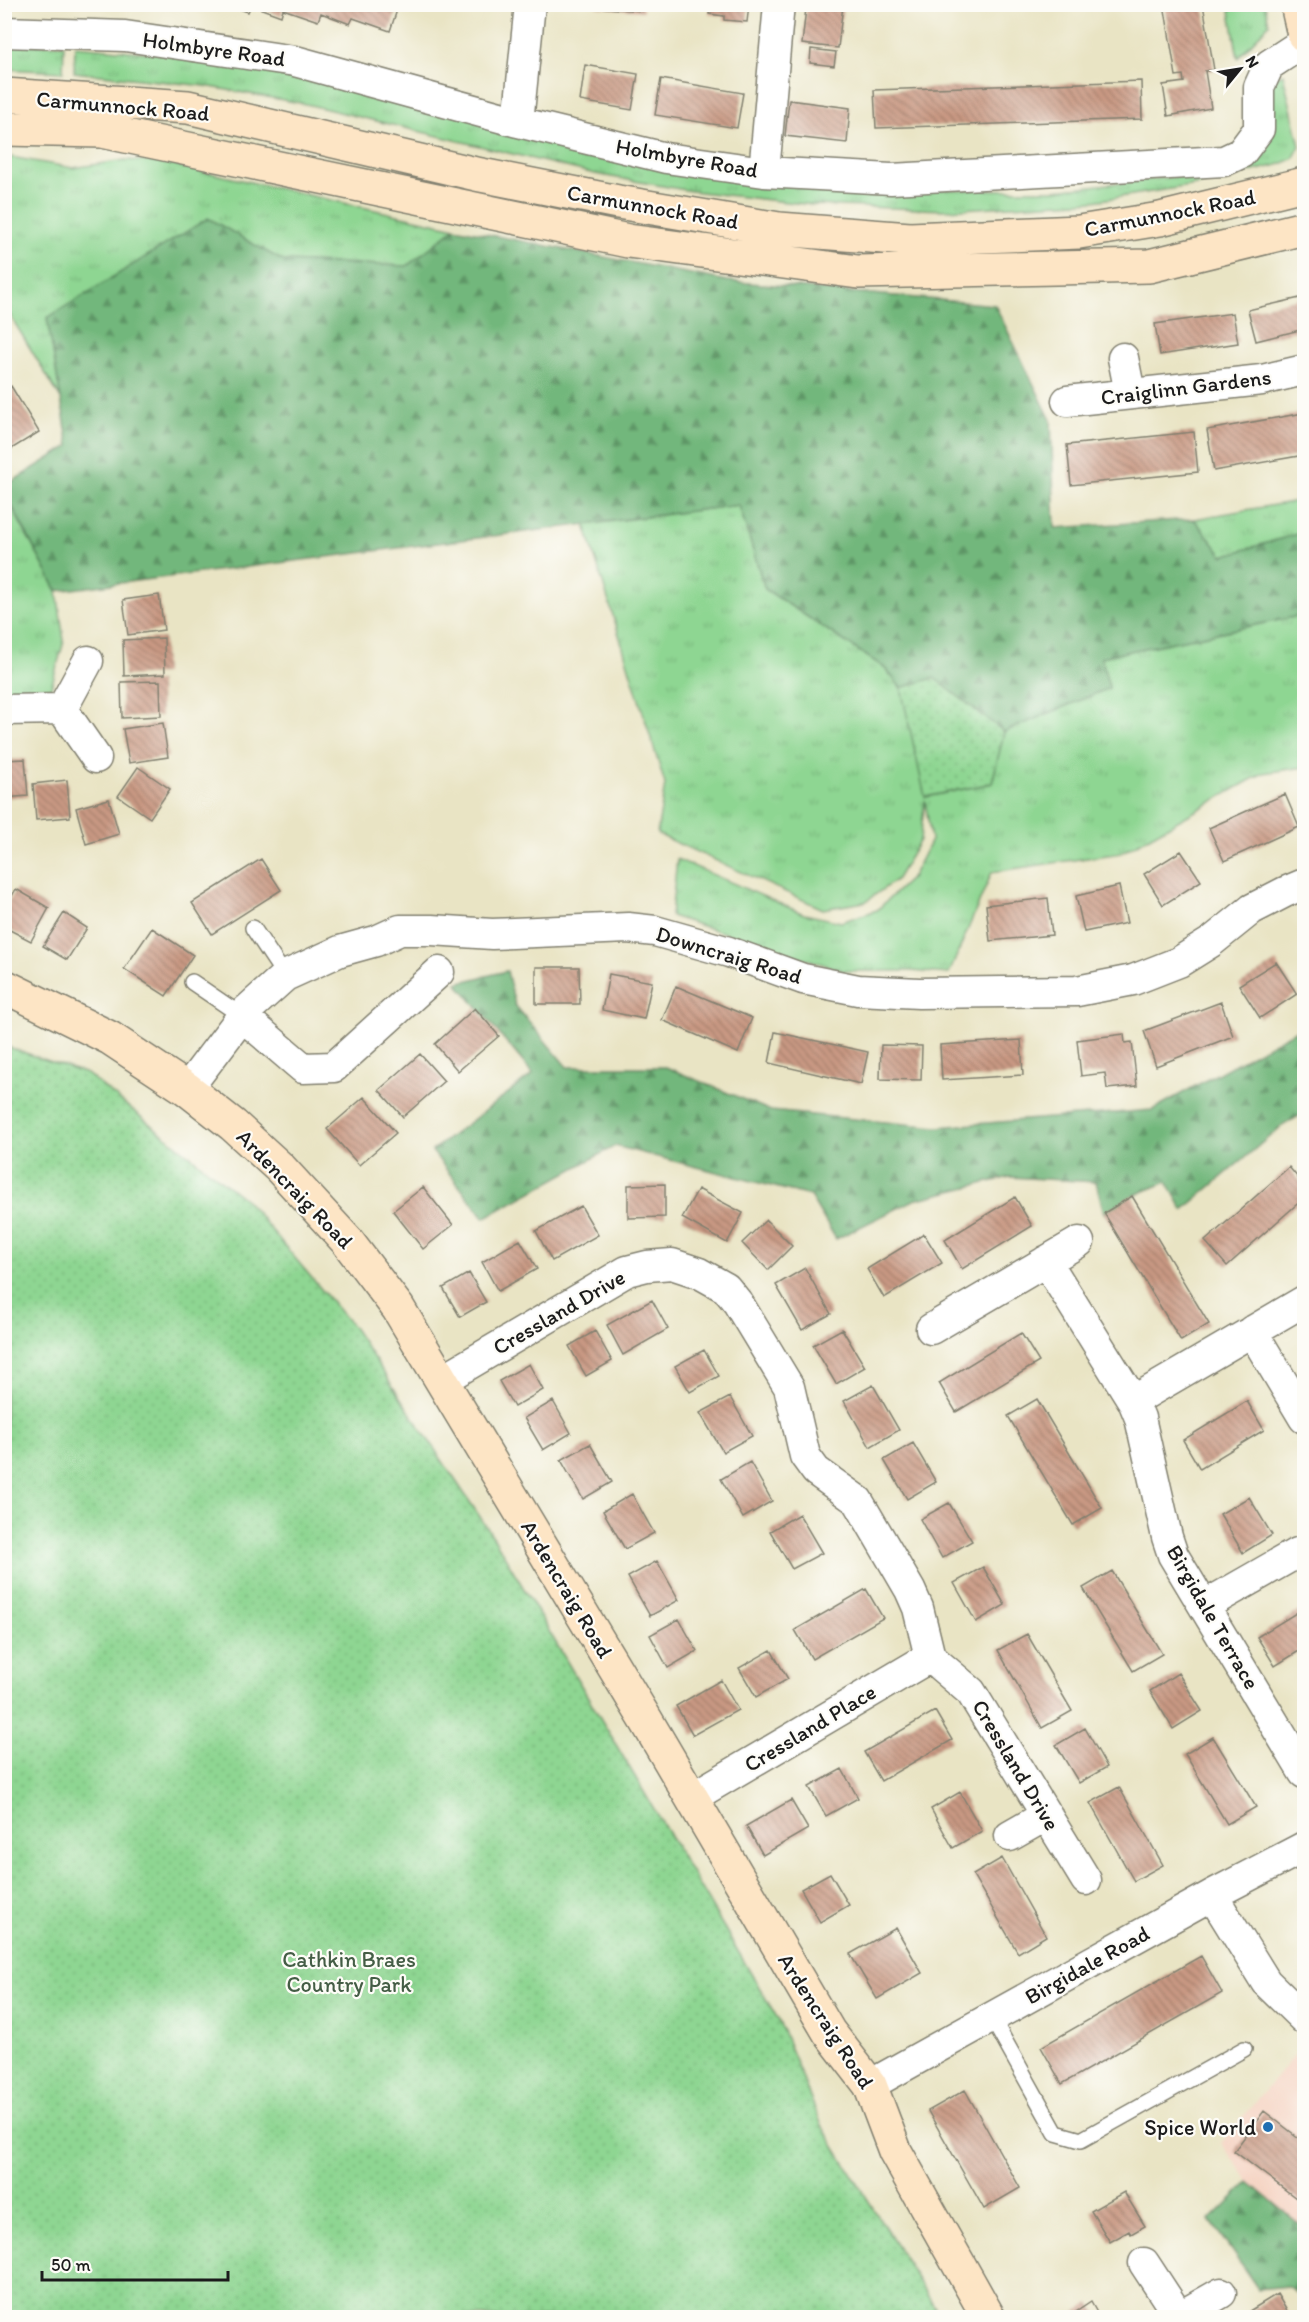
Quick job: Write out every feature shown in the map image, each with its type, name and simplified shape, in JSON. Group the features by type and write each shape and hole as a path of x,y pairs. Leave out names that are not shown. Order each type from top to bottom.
{"main road":[{"path":"1297,4 1305,35"},
{"name":"Carmunnock Road","path":"4,95 188,107 476,174 618,202 780,229 910,239 1079,232 1160,219 1305,184"},
{"name":"Carmunnock Road","path":"4,129 102,131 628,241 858,272 1149,266 1305,228"},
{"name":"Ardencraig Road","path":"4,986 110,1038 187,1089 233,1125 280,1168 347,1241 398,1308 829,2032 870,2085 895,2151 989,2318"}],"street":[{"path":"518,122 530,4"},
{"path":"764,172 779,4"},
{"name":"Holmbyre Road","path":"4,32 125,36 295,61 518,122 666,158 764,172 891,179 1224,162 1241,153 1259,129 1259,87 1269,65 1305,42"},
{"path":"1123,358 1130,393"},
{"name":"Craiglinn Gardens","path":"1066,401 1262,380 1305,370"},
{"path":"62,709 88,662"},
{"path":"4,710 62,709"},
{"path":"62,709 96,758"},
{"name":"Downcraig Road","path":"187,1089 242,1016 285,976 340,951 376,941 400,930 492,934 628,928 655,931 729,952 803,979 858,990 919,993 1077,991 1133,980 1179,962 1211,942 1252,909 1305,884"},
{"path":"242,1016 303,1068 334,1067 439,972"},
{"path":"931,1329 1078,1242"},
{"name":"Birgidale Terrace","path":"1046,1261 1133,1401 1140,1418 1173,1555 1305,1773"},
{"name":"Cressland Drive","path":"442,1380 627,1271 647,1266 672,1264 699,1273 726,1288 738,1303 789,1387 806,1456 816,1471 858,1501 910,1590 918,1608 930,1657 971,1692 1086,1880"},
{"path":"1133,1401 1305,1301"},
{"path":"1252,1331 1305,1418"},
{"path":"1204,1606 1295,1554 1305,1551"},
{"name":"Cressland Place","path":"691,1798 930,1657"},
{"path":"1010,1836 1047,1815"},
{"name":"Birgidale Road","path":"870,2085 1212,1895 1305,1847"},
{"path":"1212,1895 1266,1982 1305,2019"},
{"path":"1144,2263 1180,2317 1221,2293"}],"lane":[{"path":"253,928 285,976"},
{"path":"192,982 242,1016"},
{"path":"992,2018 1056,2133 1081,2140 1244,2049"}],"shaded area":[{"path":"1304,2044 1304,2228 1249,2182 1221,2143"}],"green space":[{"path":"1229,5 1265,5 1269,24 1238,58"},
{"path":"5,45 64,45 63,72 5,69"},
{"path":"75,46 184,56 845,189 1055,190 1199,174 1233,167 1272,79 1283,74 1300,146 1293,159 1278,165 1196,185 1094,201 945,210 813,205 691,191 595,174 306,104 205,86 74,72"},
{"path":"5,156 73,168 125,160 161,162 455,228 407,266 283,261 208,219 48,318 61,399 5,307"},
{"path":"208,218 283,261 407,266 455,228 727,281 995,305 1051,420 1055,528 1194,519 1223,556 1304,532 1304,615 1101,657 1109,688 1004,732 934,678 901,688 885,668 765,589 739,505 57,591 5,493 5,486 69,446 47,318"},
{"path":"4,493 57,591 64,641 50,691 5,693"},
{"path":"1304,500 1304,532 1223,556 1194,519"},
{"path":"739,505 765,589 885,668 901,688 926,797 992,783 1004,732 1109,688 1101,657 1304,615 1304,767 1263,773 1121,853 992,872 949,974 910,971 844,971 671,916 677,859 804,914 841,922 877,910 912,877 931,840 925,800 920,840 897,879 865,902 823,909 657,834 665,784 585,525"},
{"path":"934,678 1004,732 992,783 925,797 901,688"},
{"path":"507,971 515,1005 567,1067 666,1067 771,1111 937,1127 1152,1110 1304,1026 1304,1113 1282,1126 1183,1210 1167,1182 1132,1196 1104,1213 1096,1182 1010,1177 914,1200 836,1239 810,1196 615,1146 484,1218 432,1151 533,1074 457,983"},
{"name":"Cathkin Braes Country Park","path":"5,1046 87,1074 247,1201 353,1327 494,1538 778,2019 822,2126 941,2317 5,2317"},
{"path":"1249,2182 1304,2228 1304,2298 1287,2286 1258,2289 1210,2220"}],"building":[{"path":"399,4 390,31 353,18 350,24 321,13 318,21 283,9 281,16 251,5 248,12 228,5"},
{"path":"596,4 643,4 643,11 596,7"},
{"path":"1164,4 1203,4 1214,70 1205,71 1211,108 1168,116 1163,85 1184,82 1183,75 1176,76"},
{"path":"710,5 749,5 747,22 724,20 724,16 709,14"},
{"path":"803,5 843,5 838,48 802,44 806,8"},
{"path":"811,49 836,52 834,66 810,63"},
{"path":"585,65 638,74 632,110 580,101"},
{"path":"661,79 743,93 737,128 655,115"},
{"path":"1141,81 1142,119 876,128 874,90"},
{"path":"789,100 850,108 847,143 785,136"},
{"path":"1304,297 1304,329 1256,341 1248,310"},
{"path":"1233,313 1238,343 1160,355 1155,324"},
{"path":"11,386 39,432 8,451 4,445 4,390"},
{"path":"1304,413 1304,455 1214,471 1207,430"},
{"path":"1194,432 1198,472 1071,485 1067,445"},
{"path":"159,595 164,630 128,635 123,600"},
{"path":"164,638 165,674 124,676 123,640"},
{"path":"160,681 161,716 122,718 121,682"},
{"path":"163,723 168,757 129,763 123,729"},
{"path":"25,759 28,796 4,798 4,760"},
{"path":"138,767 170,789 150,818 118,796"},
{"path":"67,780 70,817 36,820 33,784"},
{"path":"1285,794 1299,827 1224,861 1209,828"},
{"path":"109,799 119,834 86,844 76,808"},
{"path":"1181,851 1201,881 1163,905 1144,874"},
{"path":"261,859 281,890 212,934 192,903"},
{"path":"1119,886 1127,923 1084,932 1076,896"},
{"path":"16,889 49,908 31,941 4,927 4,910"},
{"path":"1048,898 1052,935 990,941 986,905"},
{"path":"64,913 87,928 67,960 43,946"},
{"path":"152,928 193,955 166,996 124,969"},
{"path":"1276,962 1297,994 1260,1018 1239,985"},
{"path":"536,967 579,967 580,1004 536,1004"},
{"path":"609,974 652,982 644,1019 602,1010"},
{"path":"676,986 752,1018 738,1053 662,1020"},
{"path":"1221,1002 1233,1036 1156,1066 1144,1031"},
{"path":"475,1008 499,1036 458,1071 435,1044"},
{"path":"775,1032 868,1052 861,1084 769,1063"},
{"path":"1124,1034 1125,1043 1132,1042 1137,1086 1107,1089 1105,1073 1081,1076 1077,1040"},
{"path":"1021,1040 1023,1075 942,1080 940,1045"},
{"path":"881,1045 922,1046 921,1080 880,1079"},
{"path":"420,1054 444,1081 403,1117 379,1090"},
{"path":"364,1097 396,1133 359,1165 327,1129"},
{"path":"1289,1167 1304,1185 1304,1198 1227,1266 1205,1241"},
{"path":"665,1184 665,1217 628,1218 628,1185"},
{"path":"423,1187 453,1225 423,1249 393,1211"},
{"path":"698,1189 743,1213 727,1243 682,1218"},
{"path":"1132,1196 1209,1324 1181,1341 1104,1213"},
{"path":"1015,1197 1032,1226 962,1269 945,1240"},
{"path":"581,1206 598,1235 552,1261 536,1231"},
{"path":"766,1220 792,1246 768,1270 742,1243"},
{"path":"924,1234 942,1263 884,1298 867,1269"},
{"path":"520,1240 537,1269 498,1291 482,1262"},
{"path":"805,1268 831,1314 802,1330 776,1285"},
{"path":"469,1273 486,1302 460,1317 443,1288"},
{"path":"652,1300 668,1329 623,1355 607,1325"},
{"path":"842,1329 865,1367 836,1384 813,1345"},
{"path":"595,1331 612,1361 586,1376 569,1346"},
{"path":"1021,1333 1039,1362 956,1412 939,1383"},
{"path":"704,1350 719,1376 690,1392 675,1366"},
{"path":"529,1364 543,1390 514,1407 499,1381"},
{"path":"873,1385 899,1430 870,1447 844,1401"},
{"path":"730,1397 752,1436 723,1452 700,1413"},
{"path":"1037,1399 1102,1508 1073,1525 1008,1416"},
{"path":"553,1401 571,1433 543,1450 524,1418"},
{"path":"1247,1401 1264,1430 1200,1469 1183,1440"},
{"path":"913,1443 936,1482 907,1499 884,1460"},
{"path":"590,1444 612,1482 583,1499 561,1460"},
{"path":"750,1462 772,1501 743,1518 721,1479"},
{"path":"632,1494 654,1533 625,1549 603,1511"},
{"path":"1249,1497 1272,1535 1243,1553 1220,1514"},
{"path":"949,1503 972,1541 942,1558 920,1519"},
{"path":"799,1514 822,1553 792,1569 770,1531"},
{"path":"657,1561 679,1600 650,1616 628,1577"},
{"path":"983,1567 1005,1605 976,1622 954,1583"},
{"path":"1112,1571 1162,1654 1133,1671 1083,1588"},
{"path":"866,1589 883,1618 812,1659 795,1630"},
{"path":"1304,1608 1304,1648 1275,1666 1257,1637"},
{"path":"679,1619 697,1651 668,1668 650,1635"},
{"path":"1027,1634 1072,1711 1042,1728 998,1650"},
{"path":"771,1650 788,1679 756,1697 739,1668"},
{"path":"1178,1673 1202,1711 1173,1729 1150,1691"},
{"path":"721,1680 738,1710 693,1735 676,1706"},
{"path":"935,1711 952,1740 881,1781 864,1752"},
{"path":"1085,1728 1107,1767 1079,1783 1056,1745"},
{"path":"1213,1737 1256,1807 1227,1824 1185,1754"},
{"path":"842,1769 858,1798 826,1816 809,1787"},
{"path":"1119,1787 1163,1865 1134,1881 1090,1803"},
{"path":"960,1792 982,1831 953,1848 931,1809"},
{"path":"791,1800 808,1829 763,1855 746,1826"},
{"path":"1002,1858 1046,1936 1018,1953 973,1875"},
{"path":"830,1873 849,1905 820,1922 801,1889"},
{"path":"896,1928 922,1973 877,1999 850,1954"},
{"path":"1201,1956 1222,1993 1062,2084 1041,2047"},
{"path":"965,2090 1020,2188 984,2209 928,2111"},
{"path":"1264,2111 1304,2142 1304,2204 1234,2151"},
{"path":"1124,2192 1145,2226 1131,2234 1129,2231 1110,2242 1091,2211"},
{"path":"1277,2294 1291,2318 1239,2318 1251,2310"},
{"path":"1091,2302 1100,2318 1067,2318"}],"place":[{"name":"Spice World","path":"1268,2127"}]}
